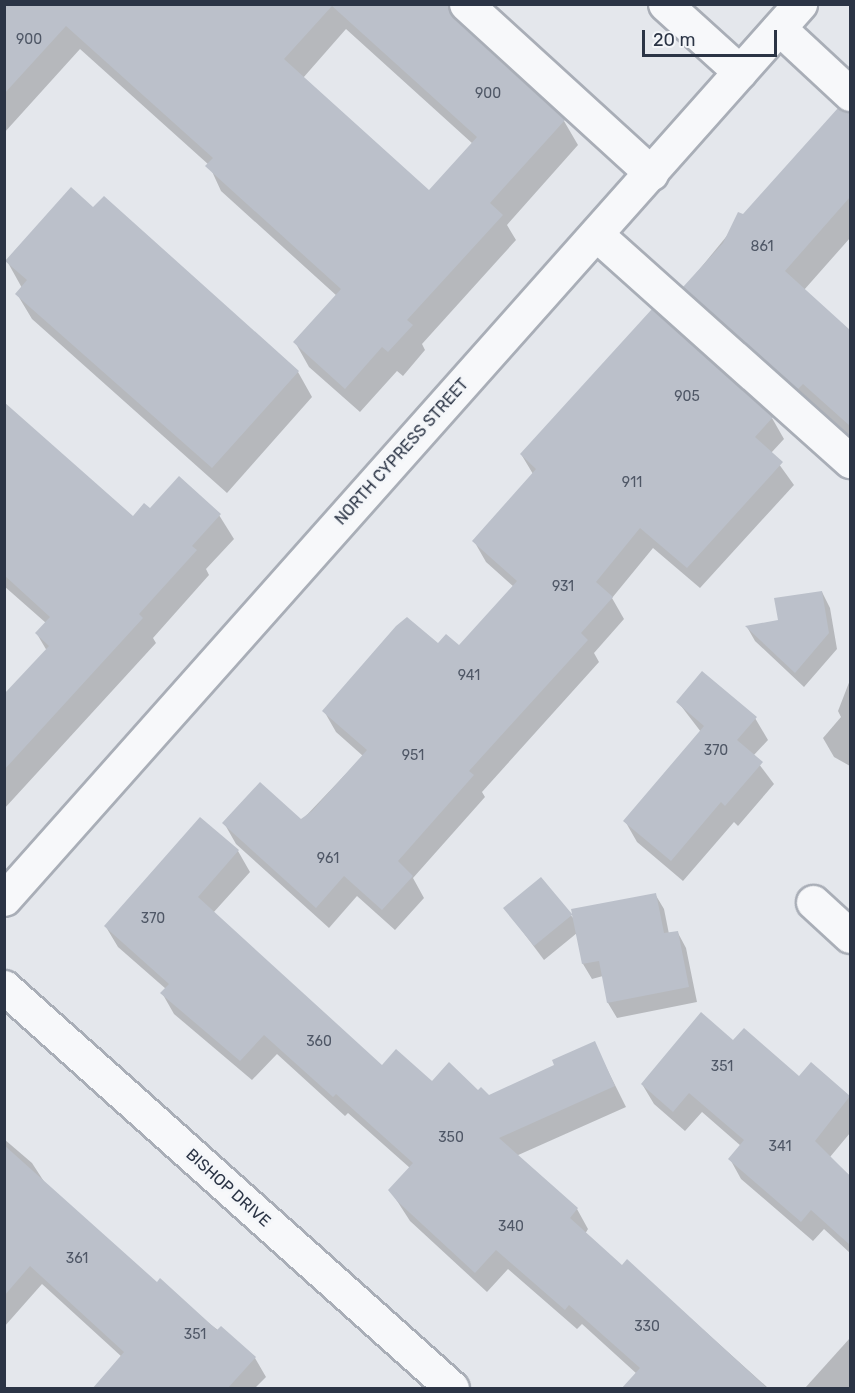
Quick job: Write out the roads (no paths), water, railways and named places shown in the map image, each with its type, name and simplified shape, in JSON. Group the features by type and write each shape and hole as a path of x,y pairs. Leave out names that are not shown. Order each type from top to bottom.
{"street":[{"path":"466,4 651,173"},
{"path":"666,4 740,72"},
{"path":"790,16 850,94"},
{"name":"NORTH CYPRESS STREET","path":"4,899 790,16"},
{"path":"596,234 850,462"},
{"path":"813,902 850,936"},
{"name":"BISHOP DRIVE","path":"4,987 452,1389"}]}
